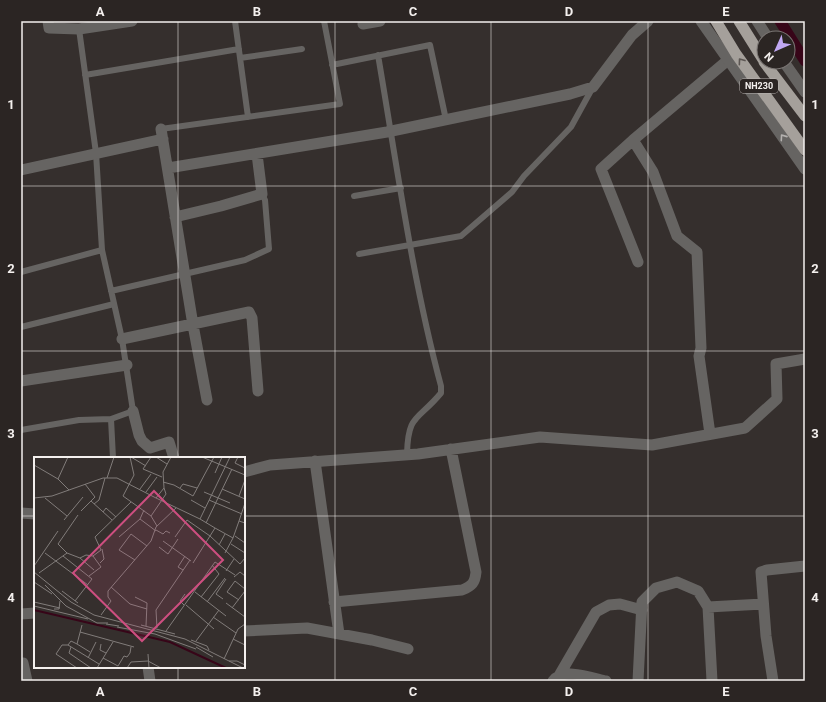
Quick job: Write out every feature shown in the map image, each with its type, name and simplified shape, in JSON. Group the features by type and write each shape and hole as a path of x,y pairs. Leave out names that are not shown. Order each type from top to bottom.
{"highway":[{"name":"NH230","path":"716,21 736,54 805,150"},
{"name":"NH230","path":"739,21 756,49"},
{"name":"NH230","path":"770,70 805,116"}],"street":[{"path":"48,21 49,28 132,21"},
{"path":"363,24 380,21"},
{"path":"168,168 391,131 570,94 593,87 632,35 648,21"},
{"path":"701,21 805,169"},
{"path":"757,21 763,30"},
{"path":"638,262 601,169 728,60"},
{"path":"790,70 805,92"},
{"path":"21,170 96,153 162,134 193,325 207,400"},
{"path":"633,140 654,172 677,236 697,252 701,348 699,356 710,434"},
{"path":"175,217 262,194 257,154"},
{"path":"122,339 249,312 252,318 258,391"},
{"path":"245,472 270,465 407,454 540,437 652,445 745,428 777,399 776,364 805,359"},
{"path":"21,381 127,365"},
{"path":"133,411 142,441 150,448 169,442 174,457"},
{"path":"334,602 462,590 471,586 475,582 476,572 451,449"},
{"path":"315,461 339,634"},
{"path":"21,513 34,514"},
{"path":"773,681 766,636 761,572 805,566"},
{"path":"638,681 642,602 656,588 677,582 698,591 708,607 712,681"},
{"path":"557,678 596,612 609,605 620,604 642,610"},
{"path":"708,607 763,604"},
{"path":"21,614 34,613"},
{"path":"245,630 307,628 408,649"},
{"path":"22,660 27,681"},
{"path":"148,668 150,681"},
{"path":"557,678 567,674 606,681"}],"lane":[{"path":"235,21 248,116"},
{"path":"162,134 248,116 340,104 324,21"},
{"path":"21,430 79,420 111,419 133,411 122,339 102,250 96,153 79,25"},
{"path":"332,65 430,45 446,120"},
{"path":"86,75 239,48"},
{"path":"240,58 302,48"},
{"path":"378,56 410,245 428,340 441,393 411,424 408,436 407,454"},
{"path":"359,254 461,236 512,192 524,176 571,127 593,87"},
{"path":"354,196 401,188"},
{"path":"111,291 245,260 269,250 265,200 262,194"},
{"path":"21,272 102,250"},
{"path":"21,327 114,304"},
{"path":"111,419 113,457"}],"waterway":[{"path":"780,21 805,61"}]}
